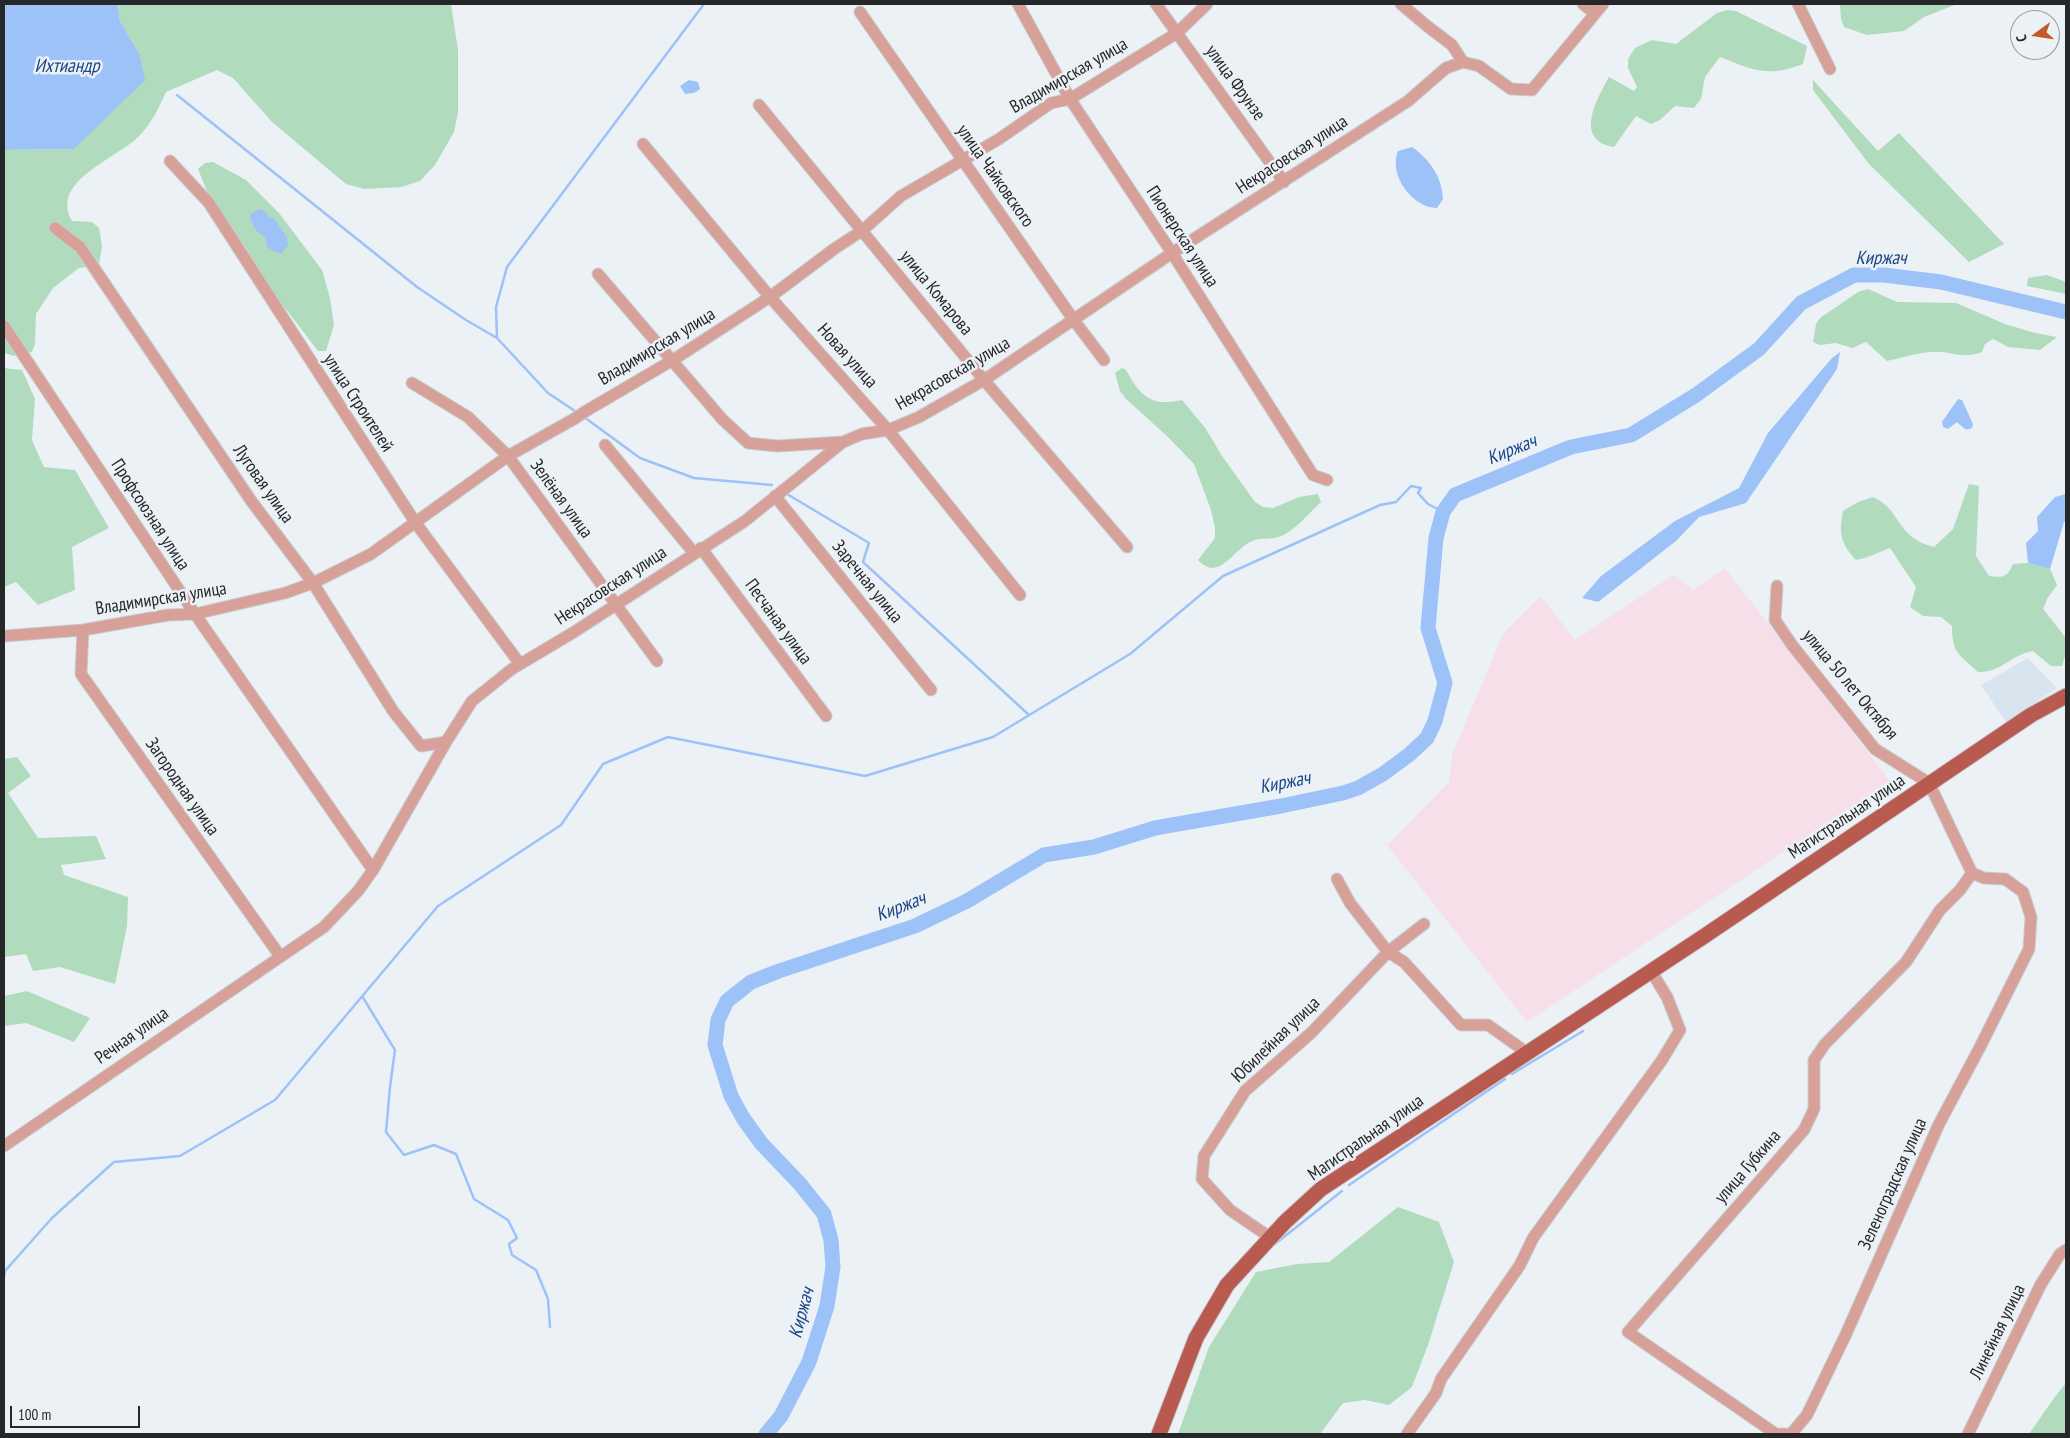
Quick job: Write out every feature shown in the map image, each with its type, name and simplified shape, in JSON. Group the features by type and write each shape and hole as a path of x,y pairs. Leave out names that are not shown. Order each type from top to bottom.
{"main road":[{"name":"Магистральная улица","path":"1159,1434 1170,1401 1196,1338 1227,1285 1284,1222 1321,1189 2031,715 2066,696"}],"street":[{"name":"Пионерская улица","path":"1018,4 1070,99 1172,253 1313,475 1327,480"},
{"name":"улица Фрунзе","path":"1156,4 1284,182"},
{"name":"Владимирская улица","path":"4,636 83,630 168,615 195,614 285,593 313,582 371,554 508,456 673,360 770,297 834,249 863,230 901,196 999,139 1051,103 1070,99 1177,33 1207,4"},
{"path":"1401,4 1452,45 1463,62 1479,66 1511,89 1532,90 1603,4"},
{"path":"1583,4 1594,13"},
{"path":"1798,4 1830,68"},
{"name":"улица Чайковского","path":"860,12 1073,319 1104,360"},
{"name":"Некрасовская улица","path":"280,956 324,927 358,891 373,870 446,742 472,701 520,664 745,521 843,442 862,434 888,430 919,418 984,380 1172,253 1408,101 1446,68 1463,62"},
{"name":"улица Комарова","path":"759,105 984,380 1127,547"},
{"name":"Новая улица","path":"643,144 770,297 888,430 1020,595"},
{"name":"улица Строителей","path":"170,160 209,203 415,522 520,664"},
{"name":"Луговая улица","path":"55,228 80,247 252,502 313,582 393,711 421,746 446,742"},
{"path":"598,274 722,419 748,443 777,446 843,442"},
{"name":"Профсоюзная улица","path":"4,326 195,614 373,870"},
{"name":"Зелёная улица","path":"412,383 468,417 508,456 657,661"},
{"name":"Песчаная улица","path":"605,445 698,550 826,716"},
{"name":"Заречная улица","path":"775,496 931,690"},
{"name":"улица 50 лет Октября","path":"1778,586 1775,620 1792,644 1875,749 1929,783"},
{"name":"Загородная улица","path":"83,630 82,674 280,956"},
{"path":"1929,783 1972,873"},
{"name":"Зеленоградская улица","path":"1791,1434 1807,1415 1850,1324 1939,1124 2029,949 2031,917 2023,892 2005,879 1984,878 1972,873"},
{"name":"улица Губкина","path":"1791,1434 1778,1434 1628,1332 1804,1130 1814,1109 1814,1060 1825,1044 1906,962 1940,910 1960,890 1972,873"},
{"path":"1337,879 1350,903 1388,952 1404,962 1461,1025 1488,1025 1526,1052"},
{"name":"Юбилейная улица","path":"1271,1238 1230,1210 1202,1179 1204,1156 1244,1091 1310,1033 1388,952 1424,924"},
{"name":"Речная улица","path":"4,1146 280,956"},
{"path":"1408,1434 1436,1393 1441,1379 1520,1265 1533,1238 1662,1060 1680,1030 1667,997 1650,971"},
{"name":"Линейная улица","path":"1968,1434 2041,1284 2060,1254 2066,1250"}],"shaded area":[{"path":"1725,568 1890,781 1527,1022 1387,845 1449,782 1452,755 1503,634 1541,596 1575,640 1673,575 1693,590"},
{"path":"2028,658 2057,688 2006,722 1981,685"}],"green space":[{"path":"117,4 451,4 458,50 458,113 454,132 435,165 420,181 401,187 364,189 346,184 272,122 233,78 217,70 166,92 152,120 140,135 89,172 78,182 70,194 67,207 72,221 92,222 99,228 102,246 99,265 79,268 53,288 36,314 35,344 32,352 14,356 4,353 4,150 74,149 139,53 120,21"},
{"path":"1840,4 1957,4 1924,17 1904,31 1867,35 1844,27 1841,19"},
{"path":"1727,10 1736,11 1807,46 1803,64 1779,71 1760,71 1720,57 1705,77 1701,99 1694,108 1675,106 1660,120 1651,124 1636,116 1614,147 1602,143 1594,136 1591,128 1594,107 1609,77 1634,91 1637,87 1628,68 1628,59 1635,48 1652,40 1676,44 1717,13"},
{"path":"1813,80 1878,151 1899,133 2004,244 1969,262 1869,164 1813,90"},
{"path":"213,162 246,180 279,213 322,270 330,298 334,325 326,351 318,351 289,313 262,283 246,248 215,211 198,169 205,163"},
{"path":"2047,275 2066,282 2066,294 2027,286 2028,278"},
{"path":"1868,289 1897,302 1956,303 2005,324 2057,337 2040,350 2008,347 1993,339 1985,344 1982,352 1975,354 1962,355 1931,352 1887,361 1866,342 1852,348 1836,343 1820,345 1813,342 1816,324 1820,318 1858,292"},
{"path":"4,368 22,370 35,399 32,440 44,467 75,470 109,528 72,547 75,590 38,605 16,582 4,587"},
{"path":"1122,368 1126,370 1136,387 1148,397 1162,402 1182,400 1206,429 1222,456 1255,502 1263,507 1273,508 1299,497 1318,494 1321,502 1285,534 1276,538 1252,541 1219,566 1213,568 1206,566 1198,560 1215,538 1215,528 1211,510 1194,464 1120,391 1115,373"},
{"path":"1969,484 1979,486 1976,556 1989,576 2004,576 2009,572 2013,564 2028,563 2050,569 2057,585 2047,599 2043,609 2066,638 2066,653 2062,666 2051,666 2033,651 2018,656 1993,670 1978,672 1961,657 1955,648 1952,626 1941,617 1923,616 1910,607 1916,587 1890,548 1856,560 1844,543 1841,532 1843,511 1858,502 1873,497 1889,509 1912,537 1934,547 1953,529"},
{"path":"17,757 31,776 8,793 38,838 96,836 106,859 61,865 64,875 128,897 127,926 115,984 60,967 33,971 26,954 4,957 4,759"},
{"path":"27,991 90,1018 74,1042 26,1023 4,1026 4,996"},
{"path":"1398,1207 1439,1222 1454,1262 1428,1345 1412,1387 1389,1405 1365,1400 1343,1403 1320,1434 1178,1434 1209,1347 1256,1272 1297,1264 1329,1262"},
{"path":"2066,1383 2066,1434 2029,1434 2054,1398"}],"water":[{"name":"Ихтиандр","path":"4,4 117,4 120,21 139,53 145,80 74,149 4,150"},
{"path":"689,80 698,82 700,89 694,93 685,94 680,86"},
{"path":"1412,147 1434,169 1440,183 1443,199 1437,208 1419,202 1411,196 1399,179 1396,170 1398,151"},
{"path":"262,209 269,217 273,217 287,237 288,245 282,253 277,253 267,247 265,237 253,226 250,216 253,212"},
{"path":"1840,352 1837,369 1746,503 1699,517 1676,541 1598,602 1582,598 1601,576 1675,521 1739,488 1768,433 1832,358"},
{"path":"1958,399 1962,400 1973,424 1970,429 1964,428 1957,422 1948,429 1943,427 1942,422"},
{"path":"2066,494 2066,521 2064,522 2050,569 2028,563 2026,543 2038,531 2037,517 2055,497"}],"waterway":[{"path":"497,338 496,307 507,267 704,4"},
{"path":"177,95 417,287 497,338 548,393 578,413"},
{"name":"Киржач","path":"766,1434 781,1416 809,1362 827,1306 833,1267 831,1240 824,1214 800,1184 761,1143 743,1118 731,1096 715,1045 718,1020 727,1001 751,982 915,926 967,901 1044,855 1094,847 1155,828 1343,793 1358,788 1383,774 1410,754 1427,738 1435,721 1445,683 1428,628 1436,538 1443,512 1455,495 1571,447 1631,435 1696,395 1759,349 1801,303 1854,275 1884,275 1941,282 2066,312"},
{"path":"584,417 640,458 694,478 772,485"},
{"path":"4,1277 5,1271 52,1218 114,1162 180,1156 275,1100 438,906 561,825 603,764 668,737 865,776 993,737 1130,654 1223,576 1380,505 1396,502 1411,486 1421,488 1418,493 1428,504 1443,512"},
{"path":"787,494 869,543 863,562 1029,715"},
{"path":"362,996 395,1050 386,1132 404,1155 434,1145 456,1154 474,1199 508,1220 517,1238 509,1244 512,1255 536,1270 548,1299 550,1327"},
{"path":"1512,1074 1583,1031"},
{"path":"1349,1185 1505,1079"},
{"path":"1275,1244 1342,1191"}]}
